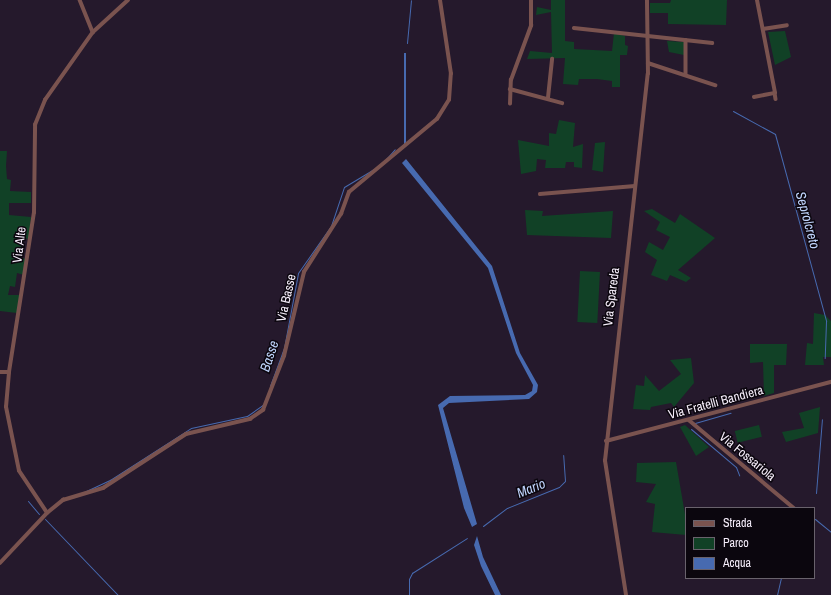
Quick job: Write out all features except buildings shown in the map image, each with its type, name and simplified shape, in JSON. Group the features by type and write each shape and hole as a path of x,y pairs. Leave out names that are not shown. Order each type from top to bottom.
{"street":[{"path":"80,0 93,32"},
{"name":"Via Alte","path":"46,513 26,483 14,456 6,416 8,372 34,213 35,125 45,100 93,32 128,0"},
{"name":"Via Basse","path":"0,563 46,513 63,500 103,488 186,434 250,419 263,410 284,356 304,272 341,214 349,192 437,119 449,100 451,74 440,0"},
{"path":"510,104 510,89 530,31 531,0"},
{"name":"Via Spareda","path":"626,595 605,462 606,441 648,63 646,37 647,0"},
{"path":"757,0 776,99"},
{"path":"763,29 787,25"},
{"path":"574,28 712,43"},
{"path":"686,40 686,75"},
{"path":"548,98 552,59"},
{"path":"648,63 715,85"},
{"path":"510,89 562,103"},
{"path":"754,97 775,92"},
{"path":"540,194 635,186"},
{"path":"0,372 8,372"},
{"name":"Via Fratelli Bandiera","path":"606,441 831,382"},
{"name":"Via Fossariola","path":"689,420 793,507"}],"green space":[{"path":"551,0 565,0 565,41 574,42 574,49 612,51 614,33 625,36 625,45 628,46 627,55 620,55 620,87 612,87 612,81 597,79 579,79 578,85 563,84 565,58 527,59 530,51 552,53 551,12 536,15 537,7 551,10"},
{"path":"671,0 727,0 726,25 668,24 668,13 650,13 650,3 670,3"},
{"path":"785,31 791,57 775,65 768,32"},
{"path":"667,41 684,42 684,55 669,52"},
{"path":"559,120 575,123 573,147 583,144 582,168 574,167 574,162 566,162 565,168 545,168 546,160 537,159 536,171 521,174 518,140 549,146 549,133 556,134"},
{"path":"605,142 603,172 592,170 595,143"},
{"path":"0,151 7,151 6,166 7,179 11,180 10,191 31,192 31,203 9,203 9,215 31,217 29,239 23,238 20,257 26,259 24,275 17,273 15,287 10,286 8,295 20,295 17,313 0,311"},
{"path":"652,209 675,223 680,214 715,238 678,270 691,278 686,282 670,275 667,281 651,275 657,260 645,252 649,242 663,250 670,237 656,230 660,222 644,211"},
{"path":"525,210 543,211 542,216 613,211 611,238 527,235"},
{"path":"580,271 600,272 597,323 577,322"},
{"path":"814,313 825,315 831,321 831,357 823,357 824,365 805,365 807,343 813,344"},
{"path":"750,344 787,344 786,365 774,365 774,393 764,396 763,362 750,363"},
{"path":"691,358 694,383 674,407 671,403 651,407 650,410 633,409 636,385 644,386 645,375 659,391 681,374 670,360"},
{"path":"820,407 818,433 786,442 782,432 804,428 799,413"},
{"path":"685,425 709,447 696,456 680,427"},
{"path":"759,425 762,437 738,443 735,431"},
{"path":"676,462 685,514 685,535 652,532 655,504 646,502 656,484 636,482 637,463"}],"water":[{"path":"404,53 406,53 406,144 404,144"},
{"path":"406,159 492,266 520,353 538,385 537,392 529,399 449,403 443,408 477,524 472,527 464,508 438,405 450,396 525,395 532,391 533,385 516,353 488,268 402,163"},
{"path":"477,536 483,557 501,595 495,595 481,566 474,545"}],"waterway":[{"name":"Basse","path":"407,43 411,0"},
{"name":"Seprolcreto","path":"733,111 775,134 826,321 825,358"},
{"name":"Basse","path":"386,159 395,149"},
{"name":"Basse","path":"270,386 284,348 298,273 331,226 344,187 374,169"},
{"name":"Basse","path":"84,492 110,480 191,428 247,416 264,404"},
{"path":"695,423 731,413"},
{"path":"816,493 822,419"},
{"path":"691,429 736,467 739,475"},
{"name":"Mario","path":"483,526 507,508 559,487 565,481 563,455"},
{"path":"28,501 39,514"},
{"path":"45,519 118,595"},
{"path":"815,519 831,532"},
{"name":"Mario","path":"409,595 409,579 412,573 467,538"},
{"path":"777,595 781,579"}]}
